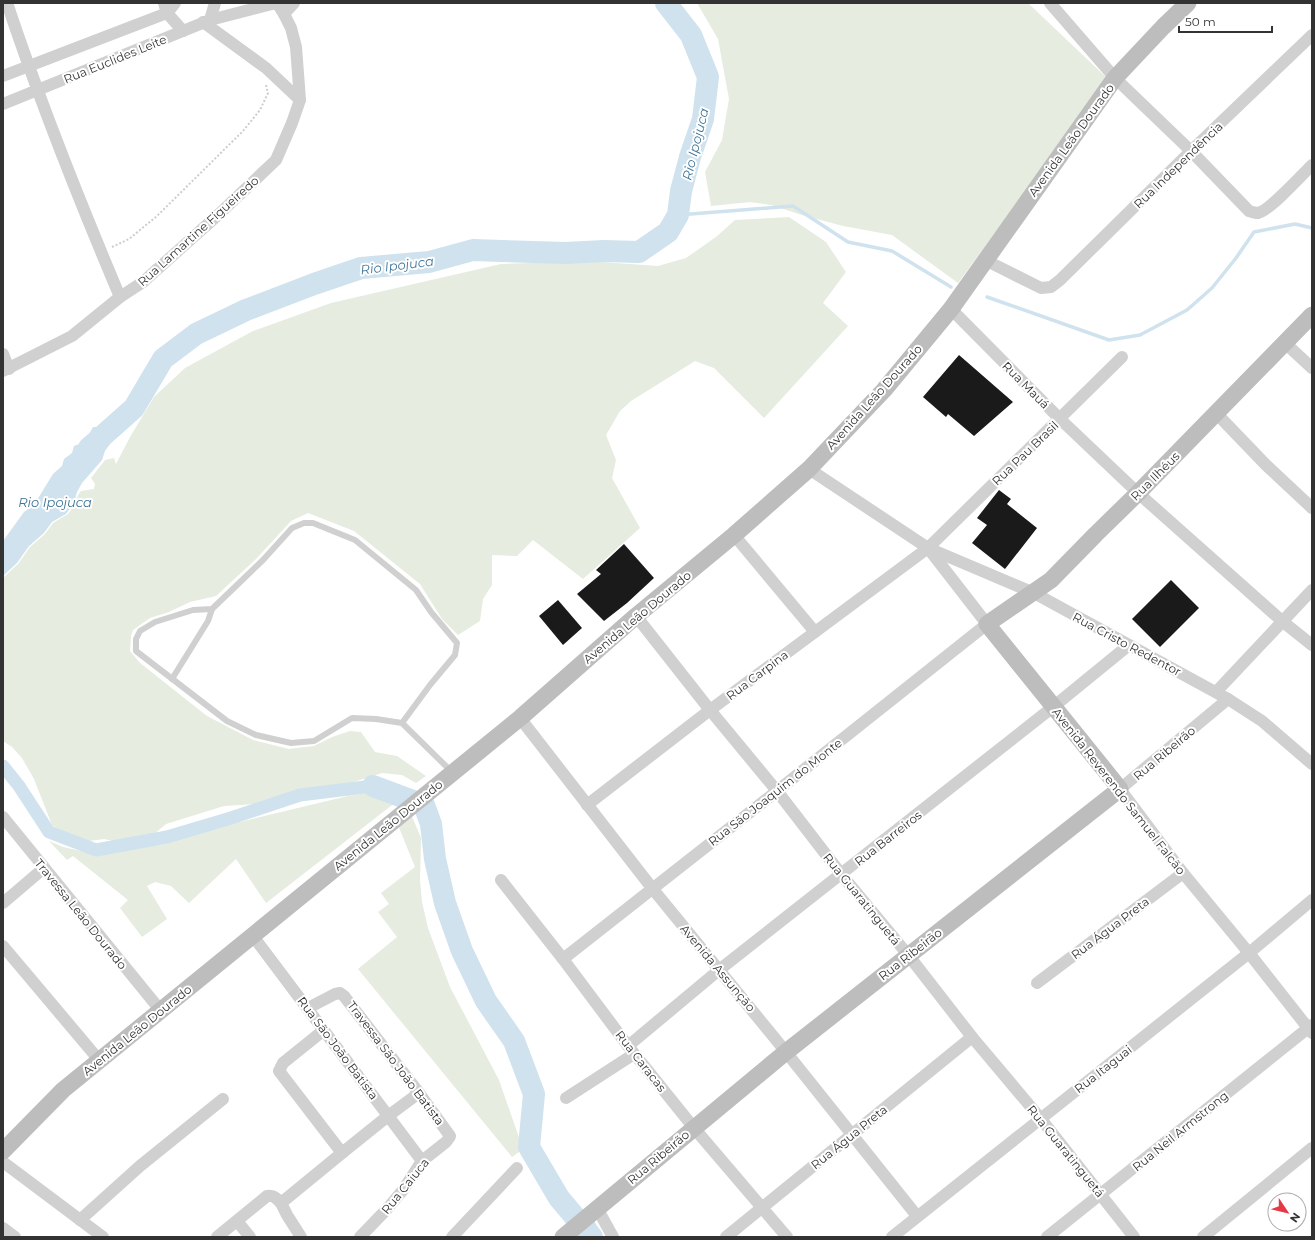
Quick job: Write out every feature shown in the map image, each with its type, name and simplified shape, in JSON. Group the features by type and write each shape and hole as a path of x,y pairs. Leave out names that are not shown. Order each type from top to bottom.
{"main road":[{"name":"Avenida Leão Dourado","path":"3,1151 63,1090 520,718 636,616 734,535 809,469 884,390 951,309 1115,78 1159,31 1188,3"},
{"name":"Rua Ilhéus","path":"987,624 1051,580 1312,315"},
{"name":"Avenida Reverendo Samuel Falcão","path":"987,624 1120,789"},
{"name":"Rua Ribeirão","path":"564,1236 786,1052 1120,789"}],"street":[{"path":"7,3 28,66 120,297"},
{"path":"174,3 165,8 183,31"},
{"path":"214,3 206,21 266,68 300,100"},
{"path":"276,3 284,14 291,28 296,47 300,100"},
{"name":"Rua Euclides Leite","path":"3,104 38,91 206,21 276,3"},
{"path":"284,14 294,3"},
{"path":"1051,3 1115,78 1191,151 1249,211 1258,213 1271,204 1312,165"},
{"name":"Rua Euclides Leite","path":"3,76 165,8"},
{"name":"Rua Independência","path":"985,260 1041,288 1051,288 1312,35"},
{"name":"Rua Lamartine Figueiredo","path":"6,370 72,336 120,297 143,282 218,215 276,160 300,100"},
{"name":"Rua Mauá","path":"951,309 1060,419 1138,493 1282,621 1312,645"},
{"path":"1285,343 1312,368"},
{"path":"3,354 6,370"},
{"name":"Rua Pau Brasil","path":"928,548 1122,357"},
{"path":"1216,413 1266,465 1312,508"},
{"path":"809,469 928,548"},
{"path":"734,535 815,632"},
{"name":"Rua Cristo Redentor","path":"928,548 1034,593 1216,692 1262,721 1312,764"},
{"name":"Avenida Reverendo Samuel Falcão","path":"928,548 987,624"},
{"name":"Rua Carpina","path":"587,805 710,710 928,548"},
{"path":"1216,692 1312,590"},
{"name":"Rua Guaratinguetá","path":"636,616 710,710 777,791 841,874 909,956 972,1037 1041,1119 1134,1237"},
{"name":"Rua São Joaquim do Monte","path":"563,959 987,624"},
{"name":"Rua Barreiros","path":"566,1098 631,1050 719,970 1053,707 1129,645"},
{"name":"Rua Ribeirão","path":"1120,789 1228,699"},
{"name":"Avenida Assunção","path":"520,718 652,888 917,1216"},
{"name":"Avenida Reverendo Samuel Falcão","path":"1120,789 1183,873 1311,1029"},
{"name":"Travessa Leão Dourado","path":"3,817 160,1011"},
{"path":"3,903 44,868"},
{"name":"Rua Água Preta","path":"1037,983 1183,873"},
{"name":"Rua Caracas","path":"501,880 563,959 631,1050 694,1128 788,1237"},
{"name":"Rua Itaguai","path":"892,1237 1249,953 1312,900"},
{"name":"Rua São João Batista","path":"253,936 422,1161"},
{"path":"3,946 100,1060"},
{"name":"Travessa São João Batista","path":"308,1008 335,994 340,993 348,1000 450,1136"},
{"name":"Rua Neil Armstrong","path":"1048,1237 1311,1029"},
{"path":"324,1030 283,1063 279,1071 342,1153"},
{"name":"Rua Água Preta","path":"726,1237 972,1037"},
{"path":"281,1203 388,1116 419,1093"},
{"path":"80,1220 140,1166 223,1099"},
{"name":"Rua Caiuca","path":"360,1237 388,1209 422,1161 446,1142 450,1136"},
{"path":"1203,1237 1312,1148"},
{"path":"3,1162 103,1237"},
{"path":"452,1237 517,1168"},
{"path":"218,1237 267,1196 272,1195 275,1196 281,1203 301,1237"},
{"path":"595,1209 613,1237"},
{"path":"237,1221 250,1237"},
{"path":"3,1228 15,1237"}],"lane":[{"path":"172,679 208,621 212,609 264,560 292,528 304,523 313,523 355,540 416,590 431,612 457,643 454,655 402,723"},
{"path":"212,609 193,610 173,615 155,622 140,631 136,639 136,651 227,721 256,735 291,743 314,741 352,718 376,719 402,723 453,773"}],"path":[{"path":"102,253 129,239 156,216 243,131 260,110 268,93 265,79 266,68"}],"shaded area":[{"path":"697,3 1028,3 1108,79 958,283 892,235 843,226 771,205 750,202 711,206 705,172 722,140 729,99 718,39"},
{"path":"789,217 826,242 846,272 823,303 848,326 764,418 714,368 695,361 631,401 620,411 606,435 616,460 612,478 640,528 583,579 533,540 517,556 492,555 492,585 483,599 480,621 458,635 442,619 420,584 354,531 308,513 291,521 256,559 216,596 190,602 169,612 150,618 133,630 130,651 140,663 207,716 253,740 289,749 314,746 332,737 350,731 361,732 375,752 397,756 426,776 416,783 402,775 382,773 331,789 307,791 284,799 256,804 224,806 166,824 153,835 118,842 104,839 82,842 65,835 52,825 34,779 22,758 12,747 3,741 3,578 18,564 30,547 45,534 53,523 68,514 81,491 94,489 95,484 91,478 105,460 114,458 116,464 154,397 185,368 253,331 331,303 501,264 587,261 658,266 686,258 716,237 735,220"},
{"path":"373,792 396,802 266,903 236,859 189,903 171,886 155,882 147,886 167,919 142,937 120,908 128,900 73,856 67,860 49,841 63,847 99,855 165,844 223,826 348,796"},
{"path":"411,814 421,838 420,881 422,902 428,928 450,987 499,1080 523,1149 512,1157 358,969 397,937 378,912 389,904 381,893 415,867 398,825"}],"water":[{"name":"Rio Ipojuca","path":"105,426 123,432 112,441 105,451 102,460 82,483 77,492 74,503 66,514 52,522 44,533 29,546 17,563 3,576 3,541 24,512 37,500 53,474 62,466 64,459 72,453 74,446 85,442 93,427"},
{"path":"593,1219 603,1237 578,1237 576,1232"}],"building":[{"path":"959,355 1013,402 974,436 948,414 946,417 923,397"},
{"path":"999,490 1011,499 1007,504 1037,528 1005,569 972,543 987,525 977,518"},
{"path":"624,544 654,578 627,603 604,621 577,594 601,574 596,570"},
{"path":"1171,580 1199,608 1160,647 1132,619"},
{"path":"558,600 582,628 563,645 539,616"}],"waterway":[{"name":"Rio Ipojuca","path":"89,448 134,408 163,359 196,334 246,310 314,284 361,268 429,262 473,250 565,253 604,251 639,252 668,232 678,215 681,191 690,157 703,119 708,77 691,35 666,3"},
{"path":"678,215 793,206 848,242 892,251 951,287"},
{"path":"987,297 1109,340 1140,335 1187,310 1212,288 1254,232 1295,224 1312,228"},
{"path":"3,766 19,786 49,832 96,850 167,837 300,795 373,786"},
{"path":"373,786 424,805 431,824 435,859 445,903 462,951 486,1001 514,1041 534,1094 529,1147 559,1198 592,1237"}]}
